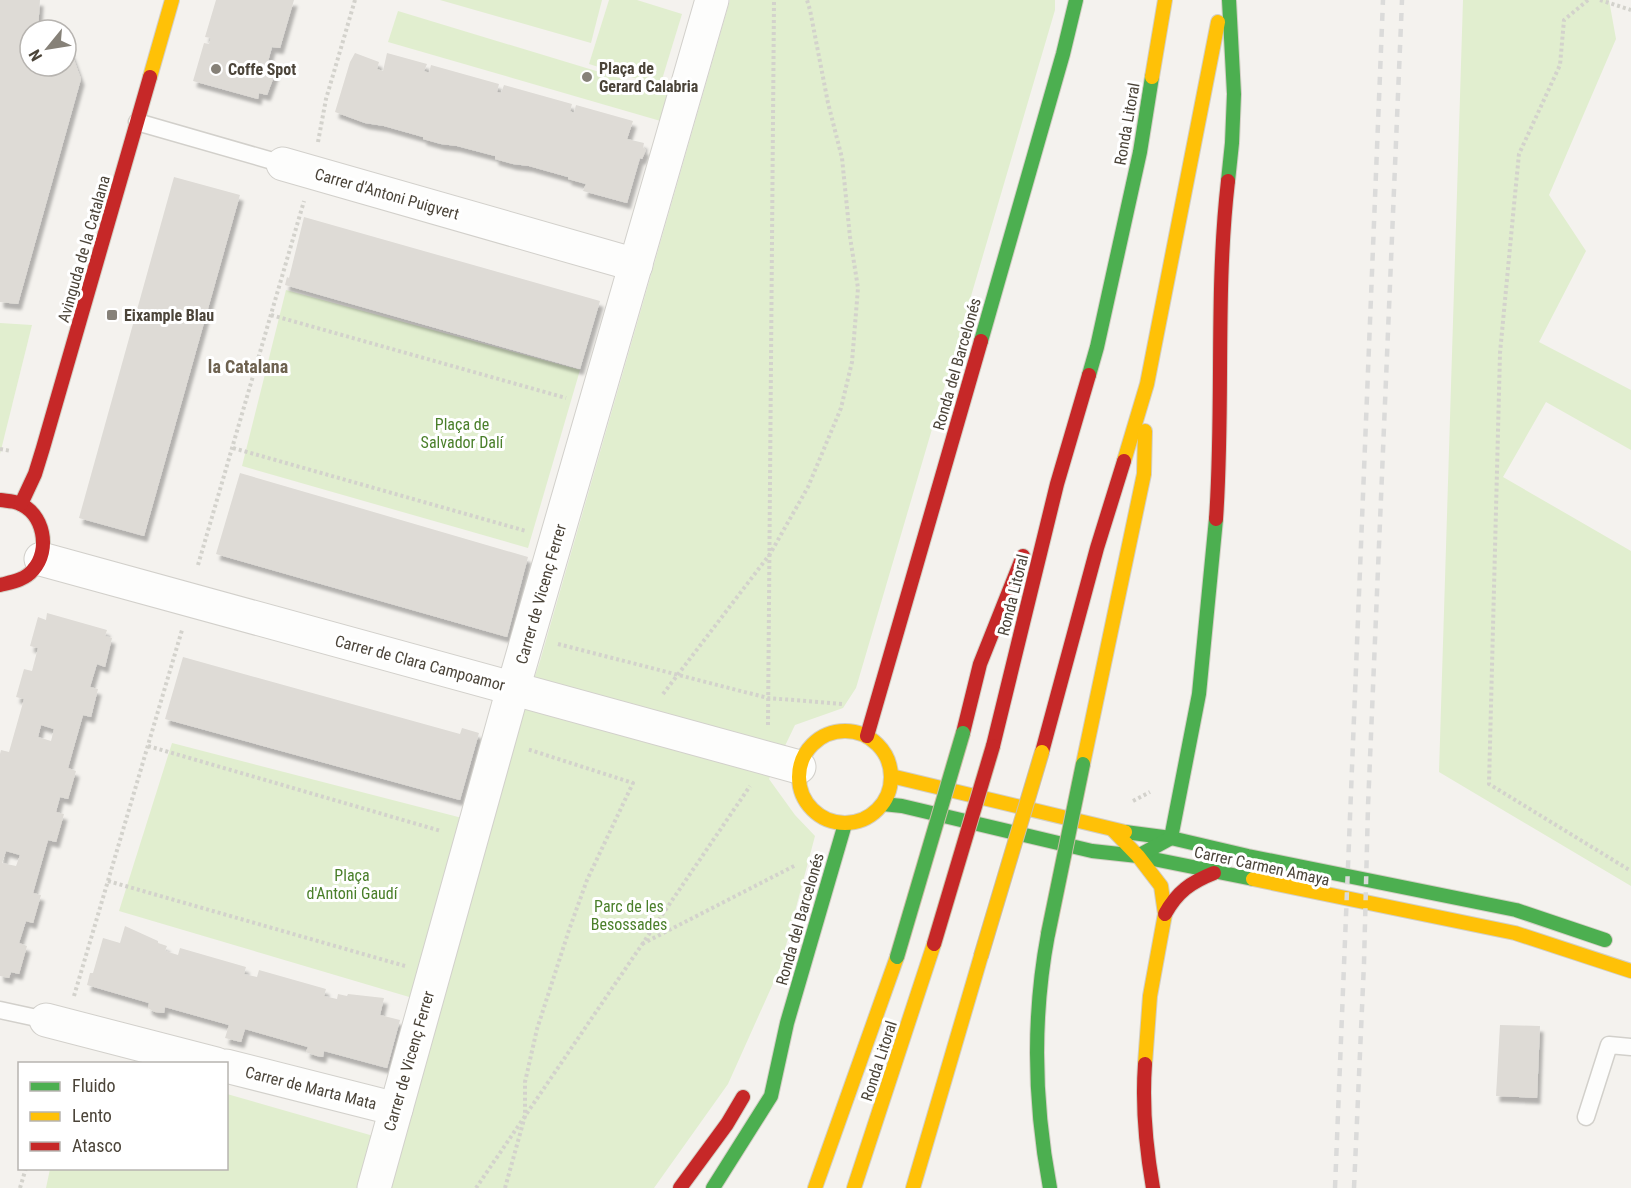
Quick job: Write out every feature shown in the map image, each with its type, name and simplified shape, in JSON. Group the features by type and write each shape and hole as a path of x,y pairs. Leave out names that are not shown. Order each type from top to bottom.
{"main road":[{"name":"Avinguda de la Catalana","path":"21,504 44,448 172,0"},
{"name":"Ronda del Barcelonés","path":"867,736 1063,54 1076,0"},
{"name":"Ronda Litoral","path":"854,1188 934,944 993,746 1057,484 1102,324 1140,152 1165,0"},
{"path":"913,1188 1042,752 1097,548 1147,384 1223,0"},
{"path":"1138,856 1171,838 1199,694 1219,475 1222,245 1232,143 1234,94 1229,0"},
{"path":"1050,1188 1043,1157 1036,1081 1038,998 1048,933 1144,474 1147,384"},
{"path":"814,1188 826,1161 897,957 963,734 980,664 1017,568 1057,484"},
{"path":"0,500 21,504 31,512 39,522 44,546 41,559 34,570 23,579 0,585"},
{"path":"844,730 867,736 883,750 890,764 889,790 883,804 865,819 844,824 828,820 813,811 802,796 798,777 802,758 813,743 828,733 844,730"},
{"name":"Carrer Carmen Amaya","path":"891,776 1113,830 1171,838 1248,856 1516,910 1598,936 1614,944"},
{"name":"Carrer Carmen Amaya","path":"883,804 902,806 1092,851 1138,856 1515,933 1631,971"},
{"name":"Ronda del Barcelonés","path":"713,1188 771,1096 787,1023 844,824"},
{"path":"1113,830 1138,856 1161,886 1165,914 1150,996 1144,1080 1148,1160 1153,1188"},
{"path":"1165,914 1181,889 1193,881 1214,873"},
{"name":"Ronda del Barcelonés","path":"763,1063 787,1023"},
{"path":"680,1188 727,1124 751,1083"}],"street":[{"name":"Carrer de Vicenç Ferrer","path":"374,1188 513,688 712,0"},
{"name":"Carrer d'Antoni Puigvert","path":"298,168 636,265"},
{"name":"Carrer de Clara Campoamor","path":"41,559 799,767"},
{"path":"56,1023 208,1062"},
{"name":"Carrer de Marta Mata","path":"228,1067 396,1109"}],"lane":[{"name":"Carrer d'Antoni Puigvert","path":"137,122 298,168"},
{"path":"0,1010 56,1023"},
{"path":"1586,1117 1609,1045 1631,1047"}],"path":[{"path":"198,565 271,315 298,168 326,99 355,0"},
{"path":"476,1188 746,789 762,775 768,759 771,747 768,698 774,0"},
{"path":"663,694 770,554 808,487 841,408 852,362 858,288 842,158 828,104 807,0"},
{"path":"1588,0 1564,20 1560,65 1519,154 1500,353 1489,784 1631,871"},
{"path":"1600,0 1631,10"},
{"path":"271,315 596,407"},
{"path":"232,448 557,539"},
{"path":"0,449 12,451"},
{"path":"56,1023 108,881 184,625"},
{"path":"557,644 768,698 853,705"},
{"path":"500,739 512,745 633,783 587,880 568,930 537,1029 525,1082 525,1116 506,1188"},
{"path":"148,746 475,825"},
{"path":"641,945 796,865"},
{"path":"108,881 434,974"},
{"path":"20,1188 25,1170"}],"green space":[{"path":"440,0 602,0 591,43"},
{"path":"609,0 637,0 682,14 660,86 589,64"},
{"name":"Parc de les Besossades","path":"730,0 1055,0 1055,10 856,688 843,708 795,725 769,779 795,815 815,836 780,968 728,1084 654,1188 387,1188 512,745 540,661"},
{"path":"1463,0 1609,0 1616,39 1549,195 1586,251 1539,342 1631,390 1631,450 1546,402 1503,477 1631,551 1631,886 1439,772"},
{"path":"398,11 672,94 664,122 388,42"},
{"name":"Plaça de Salvador Dalí","path":"286,290 580,370 528,548 242,466"},
{"path":"0,323 32,325 0,454"},
{"name":"Plaça d'Antoni Gaudí","path":"172,743 466,819 416,999 119,911"},
{"path":"228,1094 377,1137 362,1188 46,1188 50,1170 228,1170"}],"building":[{"path":"0,0 40,0 39,18 18,18 18,78 78,78 78,71 81,79 18,304 0,302"},
{"path":"216,0 294,0 280,48 272,47 266,69 276,71 267,95 259,93 258,99 193,81 204,43 209,44 211,38 205,37"},
{"path":"355,53 379,62 377,69 383,71 387,53 427,64 424,71 429,73 431,65 499,84 497,92 501,93 504,85 572,104 570,111 574,113 576,105 633,121 627,139 644,143 643,148 646,150 642,159 640,158 627,203 583,191 586,184 568,179 568,177 513,164 495,159 495,156 441,144 384,126 365,123 335,112 350,62"},
{"path":"174,177 240,195 144,536 79,518"},
{"path":"304,217 600,301 580,369 285,285 287,277 289,278"},
{"path":"240,473 528,557 507,637 216,554"},
{"path":"47,613 107,630 105,636 112,638 105,667 97,664 90,687 98,689 91,717 83,715 68,768 76,771 68,799 60,797 56,812 64,814 56,842 48,840 33,893 41,895 33,923 26,921 19,943 27,946 19,974 11,972 9,978 0,976 0,754 1,750 9,752 24,699 16,697 24,669 32,671 38,648 30,646 38,617 46,620","holes":["41,725 54,729 51,741 38,737","6,851 20,855 16,866 2,863"]},
{"path":"183,657 460,734 462,728 479,733 460,800 165,719"},
{"path":"125,926 167,946 165,951 178,955 180,948 246,967 244,974 257,977 259,970 326,989 324,996 337,999 338,994 384,998 380,1015 400,1020 387,1068 324,1051 323,1057 317,1056 306,1052 308,1047 245,1029 241,1042 225,1038 229,1025 165,1007 164,1013 155,1012 148,1008 149,1003 87,985 90,973 93,973 103,938 120,943"},
{"path":"1500,1025 1540,1026 1537,1098 1496,1096"}],"railway":[{"path":"1335,1188 1383,0"},
{"path":"1354,1188 1402,0"}],"traffic: fast":[{"path":"981,341 1063,54 1076,0"},
{"path":"1228,181 1234,94 1229,0"},
{"path":"1089,375 1140,152 1152,77"},
{"path":"1138,856 1171,838 1199,694 1216,519"},
{"path":"897,957 963,733"},
{"path":"1048,934 1083,764"},
{"path":"883,804 902,806 1092,851 1138,856 1253,879"},
{"path":"713,1188 771,1096 787,1023 845,824"},
{"path":"1125,832 1171,838 1248,856 1516,910 1605,940"},
{"path":"1048,934 1039,998 1037,1061 1041,1124 1050,1188"}],"traffic: slow":[{"path":"150,77 172,0"},
{"path":"1152,77 1165,0"},
{"path":"1124,461 1147,384 1218,22"},
{"path":"1083,764 1144,474 1145,431"},
{"path":"845,731 863,734 878,744 888,759 891,777 888,795 878,810 863,820 845,823 827,820 812,810 802,795 799,777 802,759 812,744 827,734 845,731"},
{"path":"981,956 1042,752"},
{"path":"891,776 1125,832"},
{"path":"1113,830 1138,856 1161,886 1165,914 1150,996 1145,1064"},
{"path":"1253,879 1515,933 1631,971"},
{"path":"854,1188 934,944"},
{"path":"913,1188 981,956"},
{"path":"815,1188 897,957"}],"traffic: jam":[{"path":"21,504 35,474 43,448 150,77"},
{"path":"1216,519 1222,265 1228,181"},
{"path":"867,736 981,341"},
{"path":"993,746 1057,484 1089,375"},
{"path":"1042,752 1097,548 1124,461"},
{"path":"0,500 16,502 27,508 39,523 43,543 39,562 30,573 18,580 0,585"},
{"path":"963,733 980,664 1023,556"},
{"path":"934,944 993,746"},
{"path":"1165,914 1185,889 1214,873"},
{"path":"1145,1064 1145,1126 1153,1188"},
{"path":"680,1188 727,1124 743,1097"}],"place":[{"name":"Coffe Spot","path":"216,69"},
{"name":"Plaça de Gerard Calabria","path":"587,77"},
{"name":"Eixample Blau","path":"112,315"}],"district":[{"name":"la Catalana","path":"248,366"}]}
